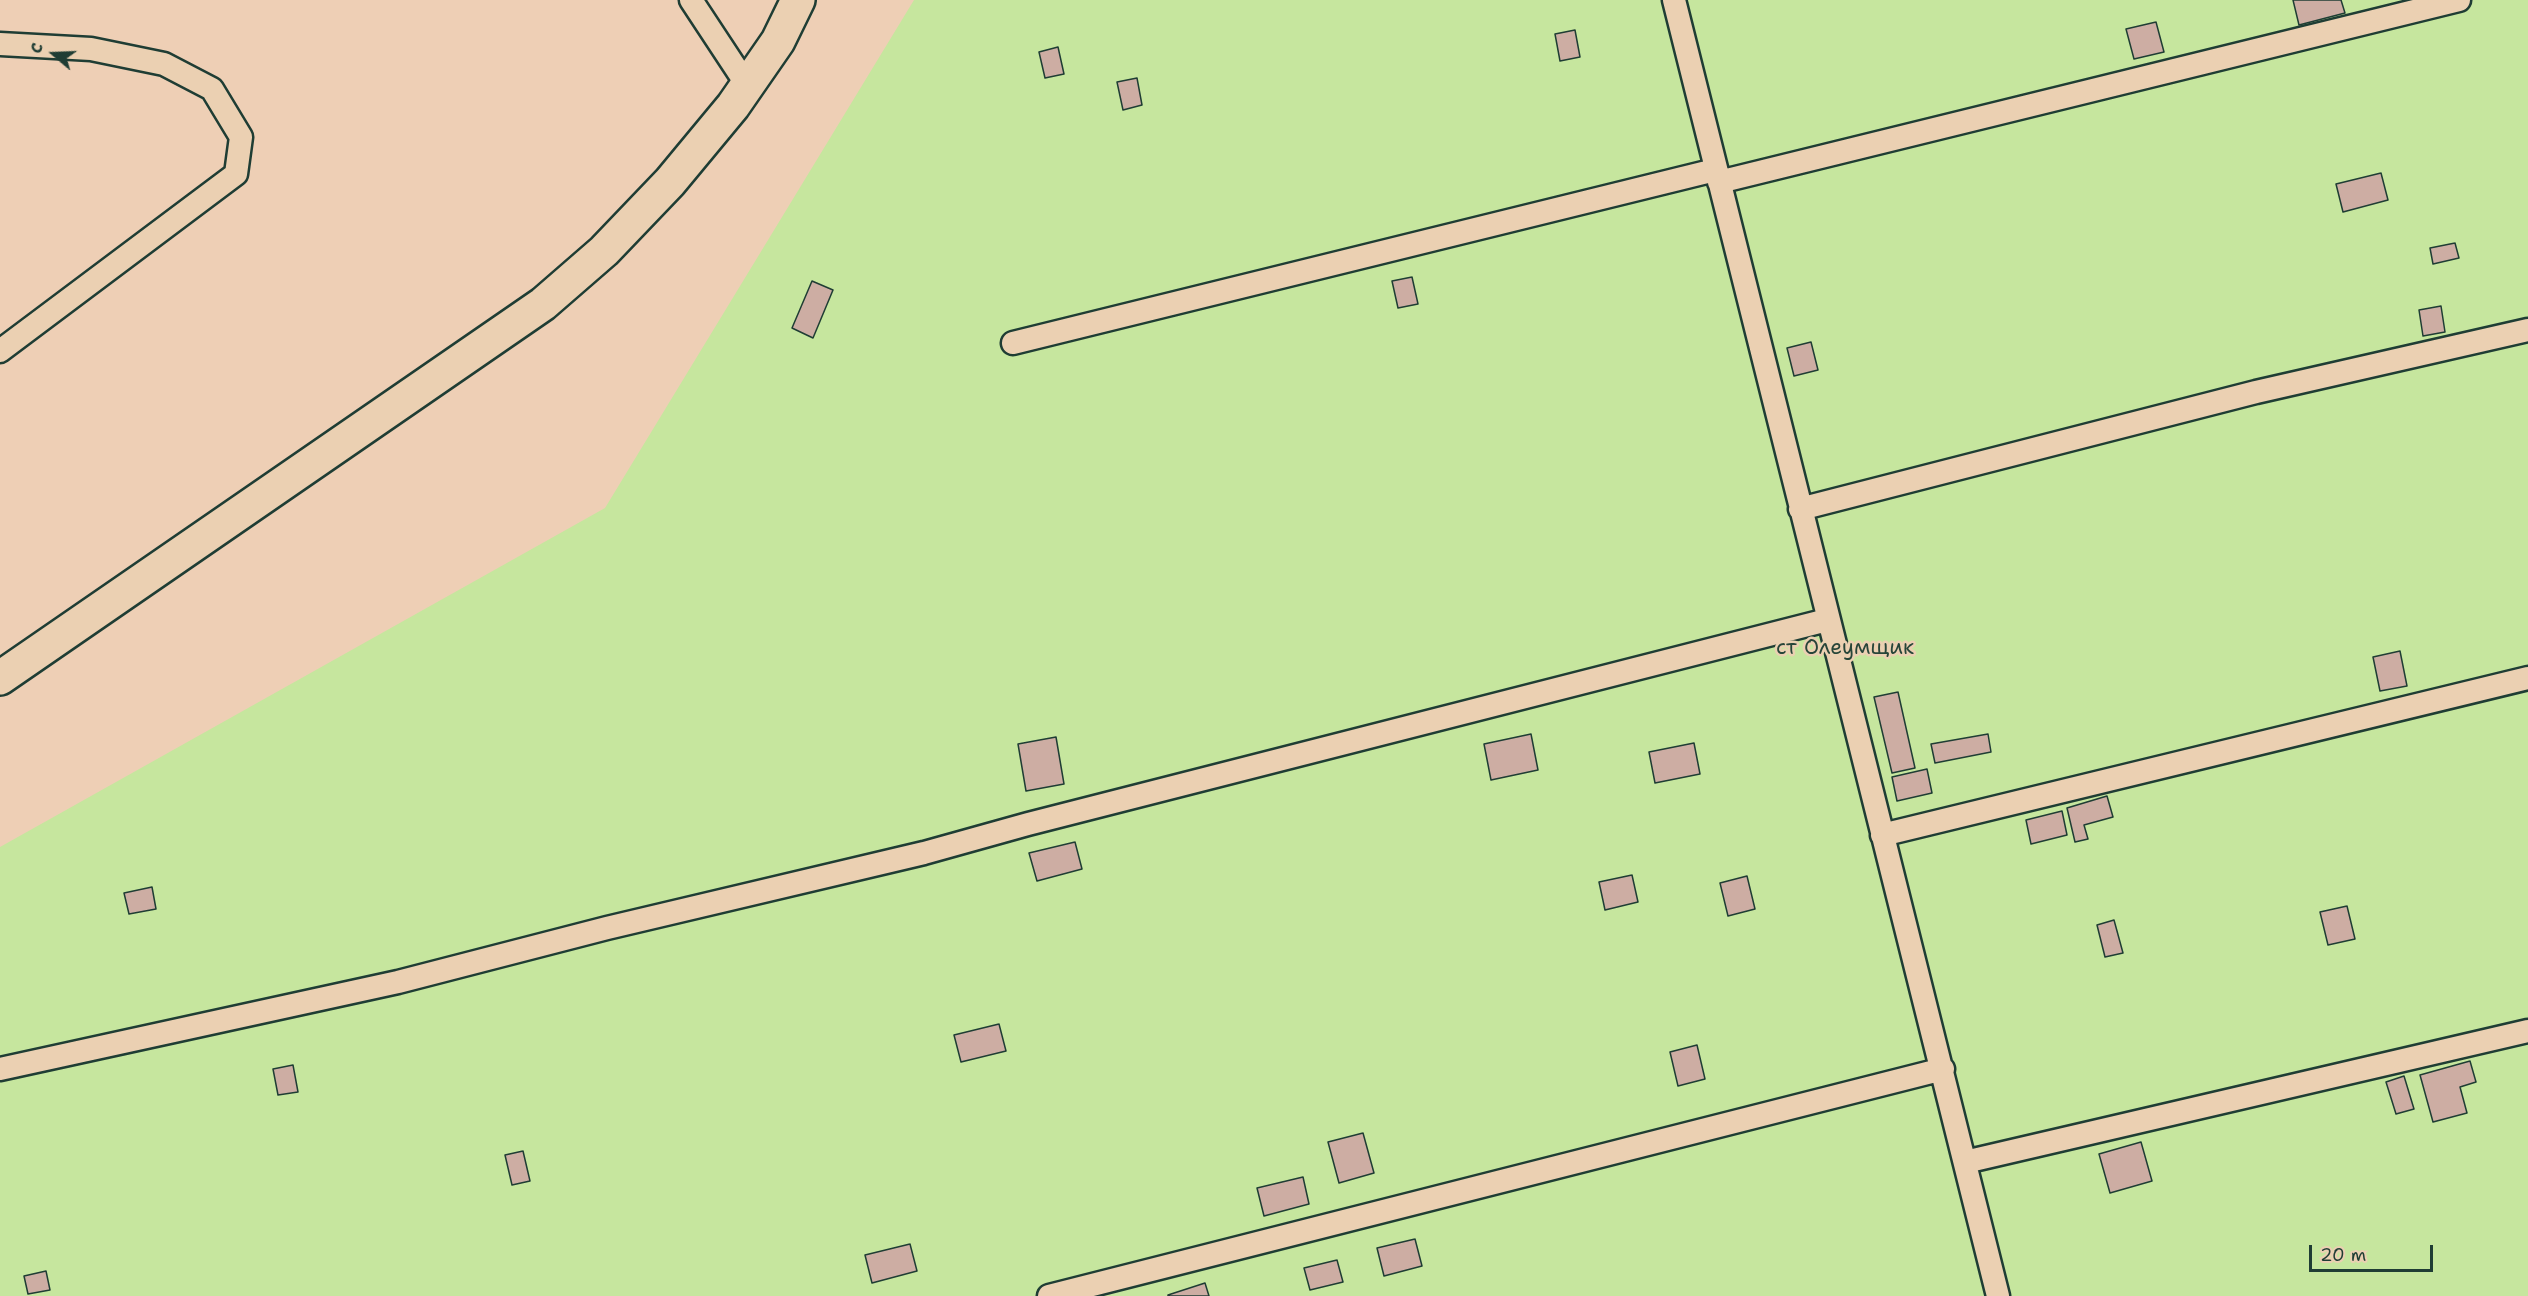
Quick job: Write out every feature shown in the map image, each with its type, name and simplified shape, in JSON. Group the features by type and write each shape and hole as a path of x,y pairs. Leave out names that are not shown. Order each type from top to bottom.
{"street":[{"path":"0,678 543,304 604,251 670,182 733,106 778,41 798,0"}],"lane":[{"path":"691,0 747,85"},
{"path":"1674,0 1827,620 1943,1069 1998,1296"},
{"path":"1013,344 2459,0"},
{"path":"0,44 91,49 164,64 212,89 241,136 236,174 0,351"},
{"path":"1800,509 2256,392 2528,330"},
{"path":"0,1069 398,982 607,928 924,853 1827,620"},
{"path":"1882,835 2528,678"},
{"path":"1965,1162 2528,1031"},
{"path":"1049,1296 1943,1069"}],"green space":[{"name":"ст Олеумщик","path":"914,0 2528,0 2528,1296 0,1296 0,847 605,508"}],"building":[{"path":"2293,0 2341,0 2345,13 2299,25"},
{"path":"2156,22 2164,52 2134,59 2126,29"},
{"path":"1575,30 1580,57 1560,61 1555,34"},
{"path":"1058,47 1064,74 1045,78 1039,52"},
{"path":"1137,78 1142,105 1123,110 1117,82"},
{"path":"2381,173 2388,200 2343,212 2336,184"},
{"path":"2455,243 2459,258 2433,264 2430,248"},
{"path":"1412,277 1418,304 1398,308 1392,281"},
{"path":"812,281 833,290 813,338 792,328"},
{"path":"2441,306 2445,332 2423,336 2419,310"},
{"path":"1811,342 1818,370 1794,376 1787,348"},
{"path":"2400,651 2407,686 2380,691 2373,657"},
{"path":"1898,692 1915,768 1892,773 1874,697"},
{"path":"1531,734 1538,770 1491,780 1484,744"},
{"path":"1988,734 1991,752 1935,763 1931,744"},
{"path":"1056,737 1064,784 1026,791 1018,744"},
{"path":"1694,743 1700,774 1655,783 1649,752"},
{"path":"1927,769 1932,793 1897,801 1892,777"},
{"path":"2107,796 2113,817 2084,825 2088,839 2075,842 2067,808"},
{"path":"2062,811 2067,835 2031,844 2026,820"},
{"path":"1075,842 1082,869 1037,881 1029,853"},
{"path":"1632,875 1638,902 1605,910 1599,882"},
{"path":"1747,876 1755,909 1728,916 1720,883"},
{"path":"152,887 156,909 129,914 124,893"},
{"path":"2347,906 2355,939 2328,945 2320,912"},
{"path":"2114,920 2123,953 2105,957 2097,925"},
{"path":"999,1024 1006,1051 961,1062 954,1035"},
{"path":"1697,1045 1705,1079 1678,1086 1670,1052"},
{"path":"2470,1061 2476,1082 2460,1087 2467,1113 2433,1122 2420,1075"},
{"path":"293,1065 298,1092 278,1095 273,1069"},
{"path":"2404,1076 2414,1109 2396,1114 2386,1082"},
{"path":"1363,1133 1374,1173 1339,1183 1328,1142"},
{"path":"2141,1142 2152,1181 2110,1193 2099,1154"},
{"path":"523,1151 530,1181 512,1185 505,1155"},
{"path":"1303,1177 1309,1204 1264,1216 1257,1188"},
{"path":"1415,1239 1422,1266 1384,1276 1377,1248"},
{"path":"910,1244 917,1271 872,1283 865,1255"},
{"path":"1337,1260 1343,1282 1310,1290 1304,1268"},
{"path":"46,1271 50,1290 28,1294 24,1276"},
{"path":"1205,1283 1209,1296 1168,1296 1168,1295"}]}
